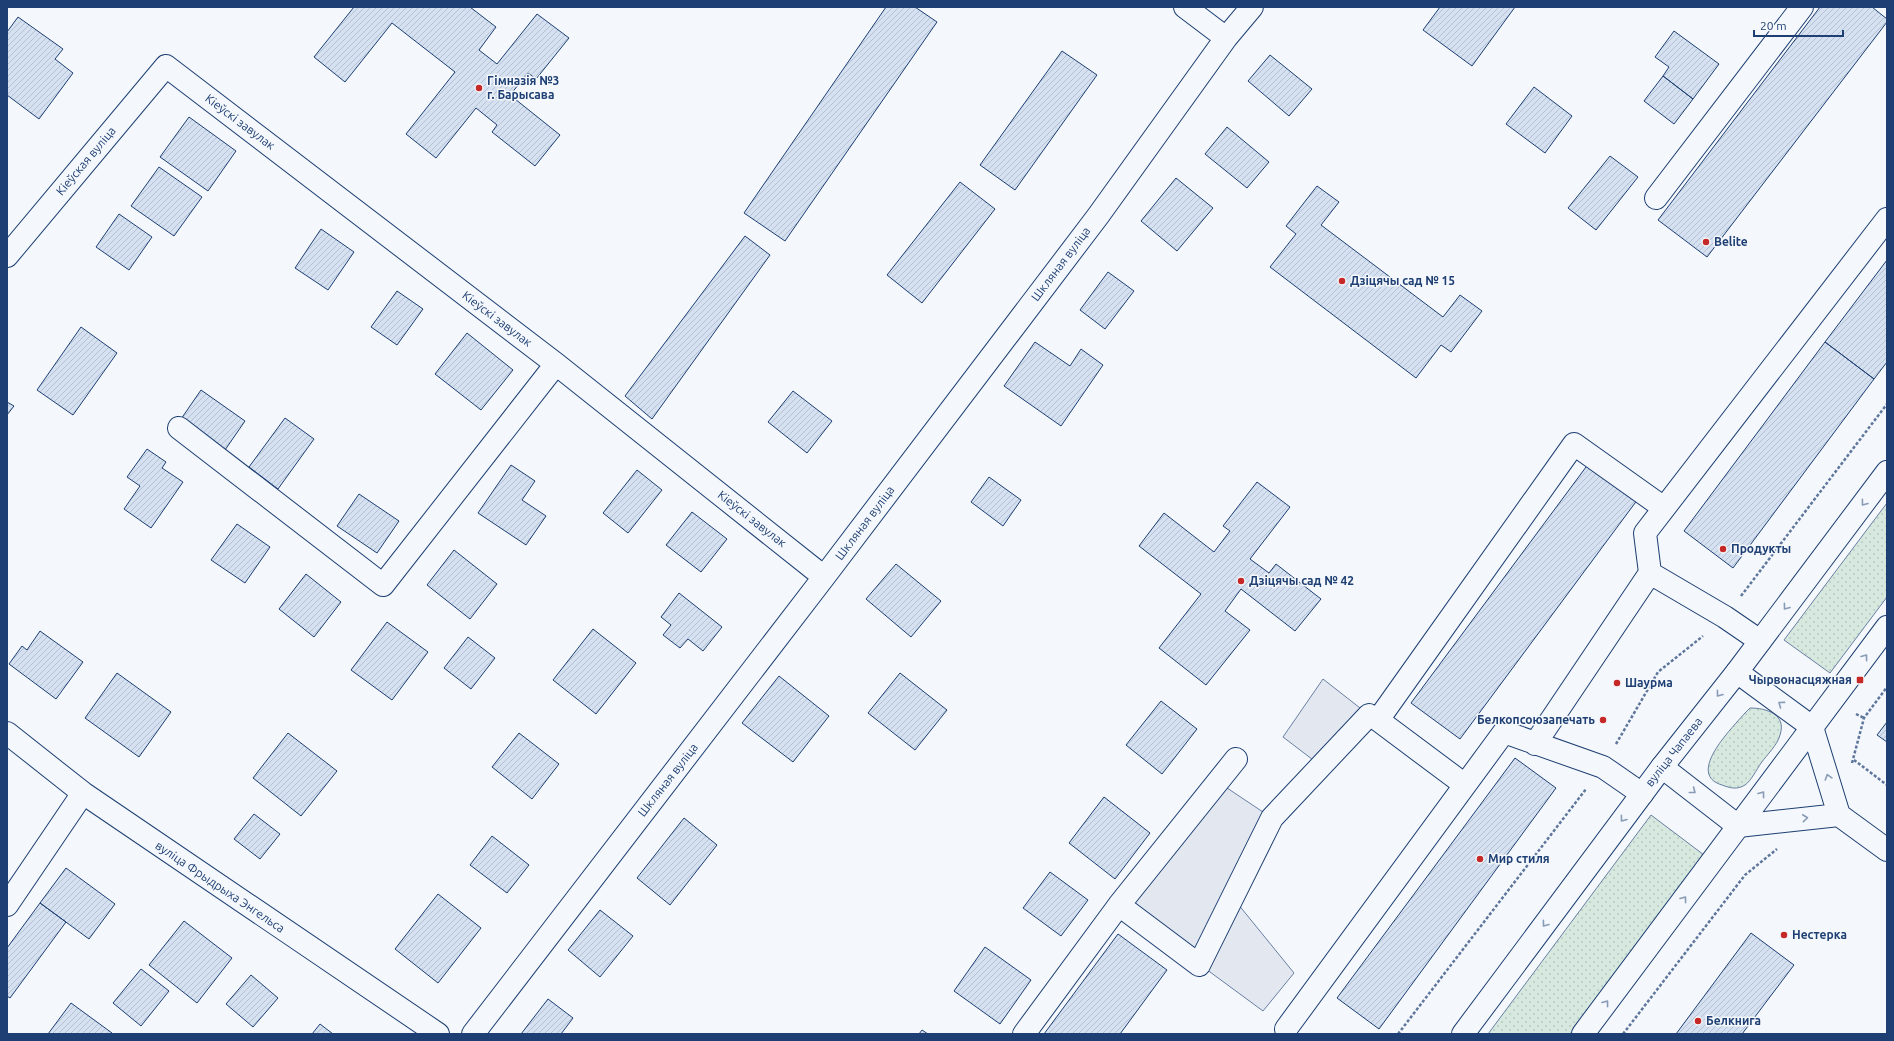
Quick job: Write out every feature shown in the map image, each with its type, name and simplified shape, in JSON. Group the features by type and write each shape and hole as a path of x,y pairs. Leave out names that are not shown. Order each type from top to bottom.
{"street":[{"path":"1185,7 1226,38"},
{"name":"Шкляная вуліца","path":"473,1034 824,577 1098,216 1226,38 1252,7"},
{"path":"1656,198 1802,7"},
{"name":"Кіеўскі завулак","path":"166,66 556,364 824,577"},
{"name":"Кіеўская вуліца","path":"7,256 166,66"},
{"path":"1535,744 1650,573 1645,533 1887,219"},
{"path":"179,428 383,585 556,364"},
{"path":"1378,720 1574,444 1664,508"},
{"name":"вуліца Чапаева","path":"1463,1034 1662,766 1737,672 1887,472"},
{"path":"1650,573 1760,641"},
{"path":"1583,1034 1887,627"},
{"path":"1737,672 1812,726 1840,814 1887,850"},
{"path":"1119,905 1199,965 1272,818 1369,715 1378,720 1465,785"},
{"path":"1286,1032 1504,732 1602,767 1642,794"},
{"name":"вуліца Фрыдрыха Энгельса","path":"7,733 83,793 438,1034"},
{"path":"1024,1034 1119,905 1236,758"},
{"path":"1662,766 1738,826 1840,814"},
{"path":"7,905 83,793"}],"path":[{"path":"1398,1034 1602,767 1658,672 1725,618 1887,404"},
{"path":"1850,766 1854,760 1864,718 1887,687"},
{"path":"1855,714 1864,718"},
{"path":"1854,760 1887,785"},
{"path":"1623,1034 1745,875 1781,846"}],"shaded area":[{"path":"1887,503 1887,597 1830,673 1784,640"},
{"path":"1323,679 1369,715 1321,766 1283,737"},
{"path":"1750,708 1762,709 1778,717 1781,722 1780,735 1775,746 1761,763 1752,778 1745,785 1739,788 1728,787 1712,779 1708,771 1710,761 1715,750 1723,739"},
{"path":"1218,782 1272,818 1229,893 1294,973 1263,1011 1119,905"},
{"path":"1651,815 1704,855 1570,1034 1488,1034"}],"building":[{"name":"Гімназія №3 г. Барысава","path":"354,7 470,7 496,27 479,50 497,64 537,14 569,38 536,79 528,73 510,95 560,135 535,166 492,132 497,125 476,108 436,158 406,134 455,72 392,23 345,82 314,57"},
{"path":"886,7 915,7 937,22 785,241 744,213"},
{"path":"1440,7 1515,7 1472,66 1423,30"},
{"path":"1820,7 1872,7 1887,19 1887,22 1707,257 1658,220"},
{"path":"18,17 63,49 55,59 73,73 39,119 7,95 7,32"},
{"path":"1674,31 1719,64 1693,99 1663,76 1669,67 1655,57"},
{"path":"1062,51 1097,75 1015,190 980,165"},
{"path":"1270,55 1312,89 1289,116 1248,81"},
{"path":"1663,76 1693,99 1674,124 1644,101"},
{"path":"1534,87 1572,116 1545,153 1506,124"},
{"path":"189,117 236,151 208,191 160,157"},
{"path":"1227,127 1269,162 1247,188 1205,154"},
{"path":"1610,156 1638,177 1596,230 1568,208"},
{"path":"159,167 202,197 174,236 131,206"},
{"path":"1176,178 1213,208 1177,251 1141,221"},
{"path":"960,182 995,209 922,303 887,275"},
{"name":"Дзіцячы сад № 15","path":"1317,186 1339,202 1321,225 1443,317 1460,295 1482,311 1451,352 1441,345 1416,378 1270,267 1296,234 1286,226"},
{"path":"119,214 152,237 129,270 96,247"},
{"path":"321,229 354,252 328,290 295,268"},
{"path":"745,236 770,255 652,419 625,396"},
{"path":"1887,260 1887,362 1874,379 1825,342"},
{"path":"1108,272 1134,291 1105,329 1080,310"},
{"path":"397,291 423,309 397,345 371,327"},
{"path":"81,327 117,353 73,415 37,390"},
{"path":"467,333 513,370 481,410 435,374"},
{"path":"1035,342 1070,366 1081,349 1103,365 1061,426 1004,386"},
{"path":"1825,342 1874,379 1733,568 1684,531"},
{"path":"201,390 245,421 225,450 181,419"},
{"path":"793,391 832,421 807,453 768,422"},
{"path":"7,402 14,406 7,415"},
{"path":"285,418 314,439 278,489 249,467"},
{"path":"147,449 166,462 162,468 183,482 151,528 124,509 140,486 127,477"},
{"path":"1589,463 1638,499 1460,739 1411,703"},
{"path":"511,465 535,481 522,500 546,516 526,545 478,513"},
{"path":"637,470 662,490 628,533 603,513"},
{"path":"989,477 1021,500 1003,526 971,502"},
{"name":"Дзіцячы сад № 42","path":"1257,482 1290,507 1250,559 1269,573 1276,564 1321,599 1295,631 1241,589 1225,611 1250,630 1206,685 1159,648 1201,594 1139,546 1164,513 1214,552 1230,531 1223,526"},
{"path":"359,494 399,521 377,553 337,526"},
{"path":"692,512 727,539 701,572 666,545"},
{"path":"237,524 270,547 245,583 211,560"},
{"path":"454,550 497,584 470,619 427,585"},
{"path":"896,564 941,601 911,637 866,599"},
{"path":"306,574 341,602 314,637 279,609"},
{"path":"679,593 722,627 703,651 688,639 680,648 663,635 671,625 661,617"},
{"path":"387,622 428,652 392,700 351,670"},
{"path":"593,629 636,663 596,714 553,680"},
{"path":"40,631 83,662 56,699 9,664 22,646 27,650"},
{"path":"468,637 495,658 471,689 444,668"},
{"path":"117,673 171,712 139,757 85,718"},
{"path":"900,673 947,710 915,750 868,713"},
{"path":"779,676 829,716 793,762 742,723"},
{"path":"1161,701 1197,729 1162,774 1126,745"},
{"path":"1887,722 1887,742 1877,735"},
{"path":"288,733 337,771 301,816 253,778"},
{"path":"519,733 559,764 532,799 492,767"},
{"path":"1515,758 1556,788 1379,1029 1337,998"},
{"path":"1104,797 1150,833 1115,879 1069,843"},
{"path":"254,814 280,834 260,859 234,839"},
{"path":"684,818 717,845 670,905 637,878"},
{"path":"492,836 529,865 507,893 470,865"},
{"path":"66,868 115,904 89,939 40,903"},
{"path":"1050,872 1088,900 1061,936 1023,908"},
{"path":"438,894 481,928 438,983 395,949"},
{"path":"40,903 66,922 10,998 7,996 7,948"},
{"path":"600,910 633,936 600,977 568,950"},
{"path":"184,921 232,958 197,1003 149,965"},
{"path":"1751,933 1794,965 1742,1034 1676,1034"},
{"path":"1118,934 1167,970 1120,1034 1044,1034"},
{"path":"985,947 1031,980 1000,1024 954,991"},
{"path":"141,969 169,991 141,1026 113,1003"},
{"path":"251,975 278,998 253,1027 226,1004"},
{"path":"548,999 573,1018 561,1034 521,1034"},
{"path":"71,1003 112,1033 48,1034"},
{"path":"320,1024 333,1034 312,1034"},
{"path":"922,1030 928,1034 919,1034"}],"place":[{"name":"Гімназія №3 г. Барысава","path":"479,88"},
{"name":"Belite","path":"1706,242"},
{"name":"Дзіцячы сад № 15","path":"1342,281"},
{"name":"Продукты","path":"1723,549"},
{"name":"Дзіцячы сад № 42","path":"1241,581"},
{"name":"Чырвонасцяжная","path":"1860,680"},
{"name":"Шаурма","path":"1617,683"},
{"name":"Белкопсоюзапечать","path":"1603,720"},
{"name":"Мир стиля","path":"1480,859"},
{"name":"Нестерка","path":"1784,935"},
{"name":"Белкнига","path":"1698,1021"}]}
